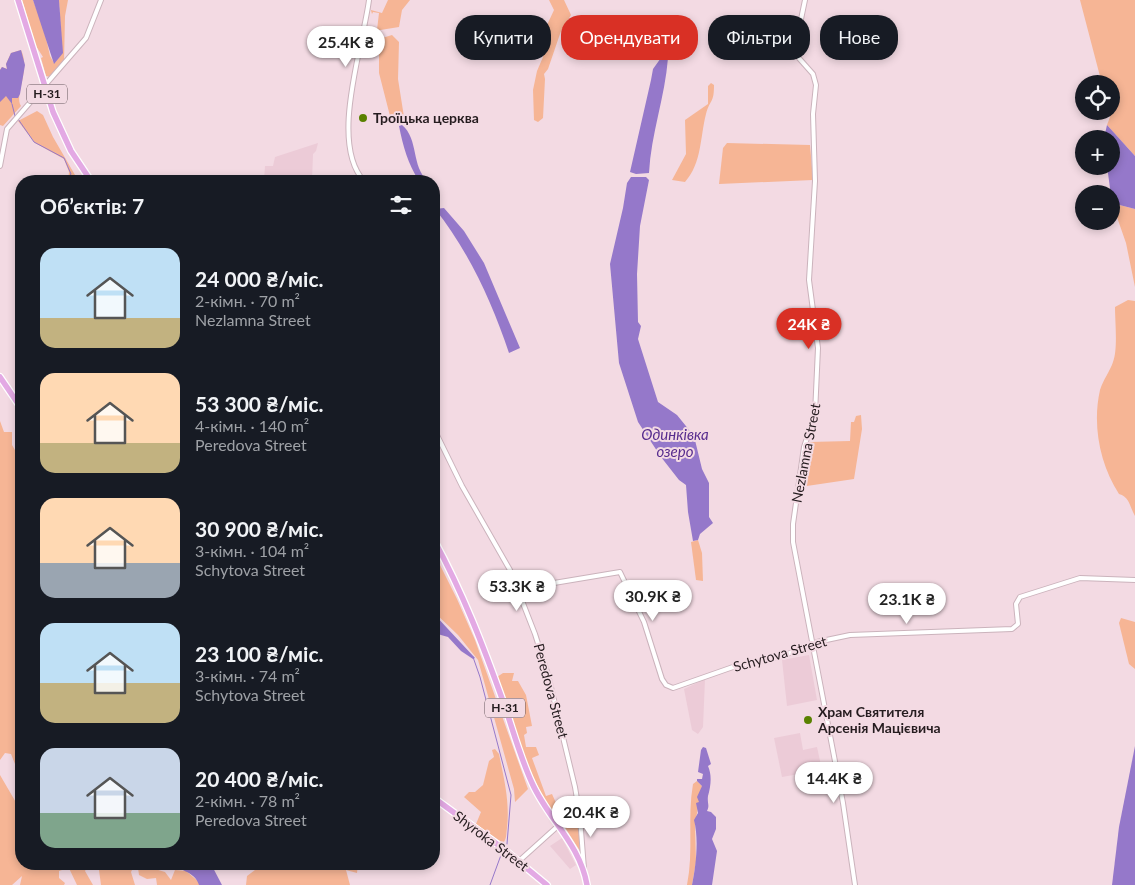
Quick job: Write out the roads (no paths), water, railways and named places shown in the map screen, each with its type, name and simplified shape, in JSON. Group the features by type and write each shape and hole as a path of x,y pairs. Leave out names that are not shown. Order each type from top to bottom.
{"main road":[{"name":"Н-31","path":"18,0 45,87 62,132 87,175"},
{"path":"0,377 15,399"},
{"name":"Н-31","path":"440,552 469,612 532,783 574,847 584,871"},
{"name":"Shyroka Street","path":"440,802 519,861 547,885"},
{"name":"Peredova Street","path":"584,871 587,885"}],"street":[{"path":"0,166 7,129 86,38 101,0"},
{"path":"360,175 354,166 348,139 355,70 368,0"},
{"name":"Nezlamna Street","path":"805,0 796,52 813,74 816,85 813,114 815,181 809,280 818,336 817,392 815,414 804,447 793,524 796,561 843,803 855,885"},
{"name":"Peredova Street","path":"440,443 499,550 518,589 548,675 579,807 584,871"},
{"name":"Schytova Street","path":"518,589 620,572 644,622 662,679 669,687 684,684 733,667 774,658 817,642 864,634 1012,629 1018,624 1017,600 1074,579 1094,577 1135,580"},
{"path":"519,861 579,807"}],"water":[{"path":"33,0 59,0 63,53 54,64"},
{"path":"21,50 25,65 20,94 18,98 12,98 12,104 6,96 0,102 0,70 2,67 7,69 6,64 11,53"},
{"path":"659,60 668,60 652,144 649,173 636,174 630,172 653,69"},
{"path":"402,125 411,138 419,168 423,175 416,175 412,168 406,155 399,126"},
{"path":"1120,139 1135,156 1135,209 1120,205 1120,185 1110,185 1108,175 1120,175"},
{"name":"Одинківка озеро","path":"631,177 646,177 649,180 640,226 637,274 638,322 641,326 638,339 658,402 677,415 694,436 702,469 709,483 709,517 713,523 700,534 698,540 693,541 686,485 679,480 661,457 638,422 619,363 610,264 627,183"},
{"path":"440,208 444,208 464,231 484,263 520,348 509,353 478,277 440,216"},
{"path":"440,620 475,658 473,659 461,651 448,637 440,635"},
{"path":"1135,746 1135,885 1112,885 1119,827"},
{"path":"703,747 706,748 711,764 708,766 711,780 707,811 716,817 716,829 712,839 717,851 712,885 692,885 696,852 694,820 698,813 696,803 699,802 697,797 702,786 697,779 702,779 703,774 698,772"},
{"path":"182,870 214,870 222,885 199,885 194,877"}],"waterway":[{"path":"12,104 15,116"},
{"path":"18,119 34,142 64,158 70,175"},
{"path":"473,657 511,795 507,844"},
{"path":"490,885 501,855"}],"place":[{"name":"Троїцька церква","path":"363,118"},
{"name":"Храм Святителя Арсенія Мацієвича","path":"808,720"}]}
